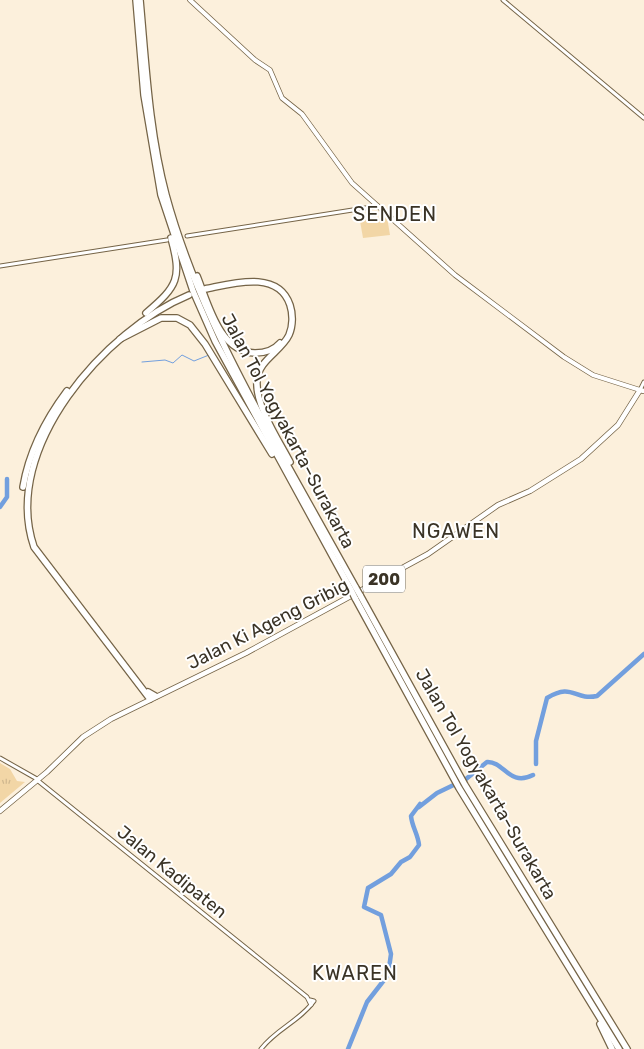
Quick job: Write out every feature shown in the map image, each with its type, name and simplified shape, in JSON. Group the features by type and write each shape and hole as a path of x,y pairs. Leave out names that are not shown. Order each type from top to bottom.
{"highway":[{"name":"Jalan Tol Yogyakarta–Surakarta","path":"136,0 160,195 193,290 215,341 309,514 358,596 462,787 619,1049"},
{"name":"Jalan Tol Yogyakarta–Surakarta","path":"140,0 152,131"},
{"name":"Jalan Tol Yogyakarta–Surakarta","path":"154,147 176,226 201,297 219,337 354,589"},
{"path":"149,696 36,543 23,511 22,492 27,468 51,414 72,384 94,360 168,294 177,277 176,254 160,195"},
{"path":"176,226 218,326 231,345 252,353 268,351 277,346 287,332 287,307 284,299 274,290 248,284 205,291 247,281 262,282 275,287 287,297 292,316 290,334 280,349 261,368 256,387 262,406 329,541"},
{"path":"18,494 24,462 47,410 90,360 156,314 190,296"},
{"path":"119,338 161,318 177,318 190,325 205,344 309,514"},
{"path":"20,512 24,529 34,547 149,696"},
{"name":"Jalan Tol Yogyakarta–Surakarta","path":"462,787 626,1049"},
{"path":"586,996 612,1049"}],"main road":[{"path":"190,0 272,74 282,98 299,111 352,183 457,276 554,350 584,370 598,377 642,391"},
{"name":"Jalan Ki Ageng Gribig","path":"0,811 83,737 111,719 149,696 246,653 428,554 498,505 530,491 581,459 618,425 642,391"}],"street":[{"path":"503,0 644,118"},
{"path":"187,236 378,206"},
{"path":"0,266 167,240"},
{"path":"642,391 644,382"},
{"name":"Jalan Kadipaten","path":"0,758 36,779 292,986 312,1000 311,1005 261,1049"}],"green space":[{"path":"387,217 390,235 363,238 360,221"},
{"path":"0,763 10,769 17,781 25,782 0,803"}],"waterway":[{"path":"230,340 238,338"},
{"path":"142,362 165,360 173,363 182,355 194,361 209,355"},
{"path":"0,507 7,497 7,479"},
{"path":"536,764 536,741 547,698 563,692 589,697 597,696 644,654"},
{"path":"419,807 437,793 466,779 487,762 498,765 512,776 518,778 533,775"},
{"path":"348,1049 367,1002 388,975 391,954 381,915 364,907 368,888 391,874 401,862 410,857 419,845 411,816 420,804"}],"district":[{"name":"SENDEN","path":"395,214"},
{"name":"NGAWEN","path":"456,531"},
{"name":"KWAREN","path":"355,973"}]}
